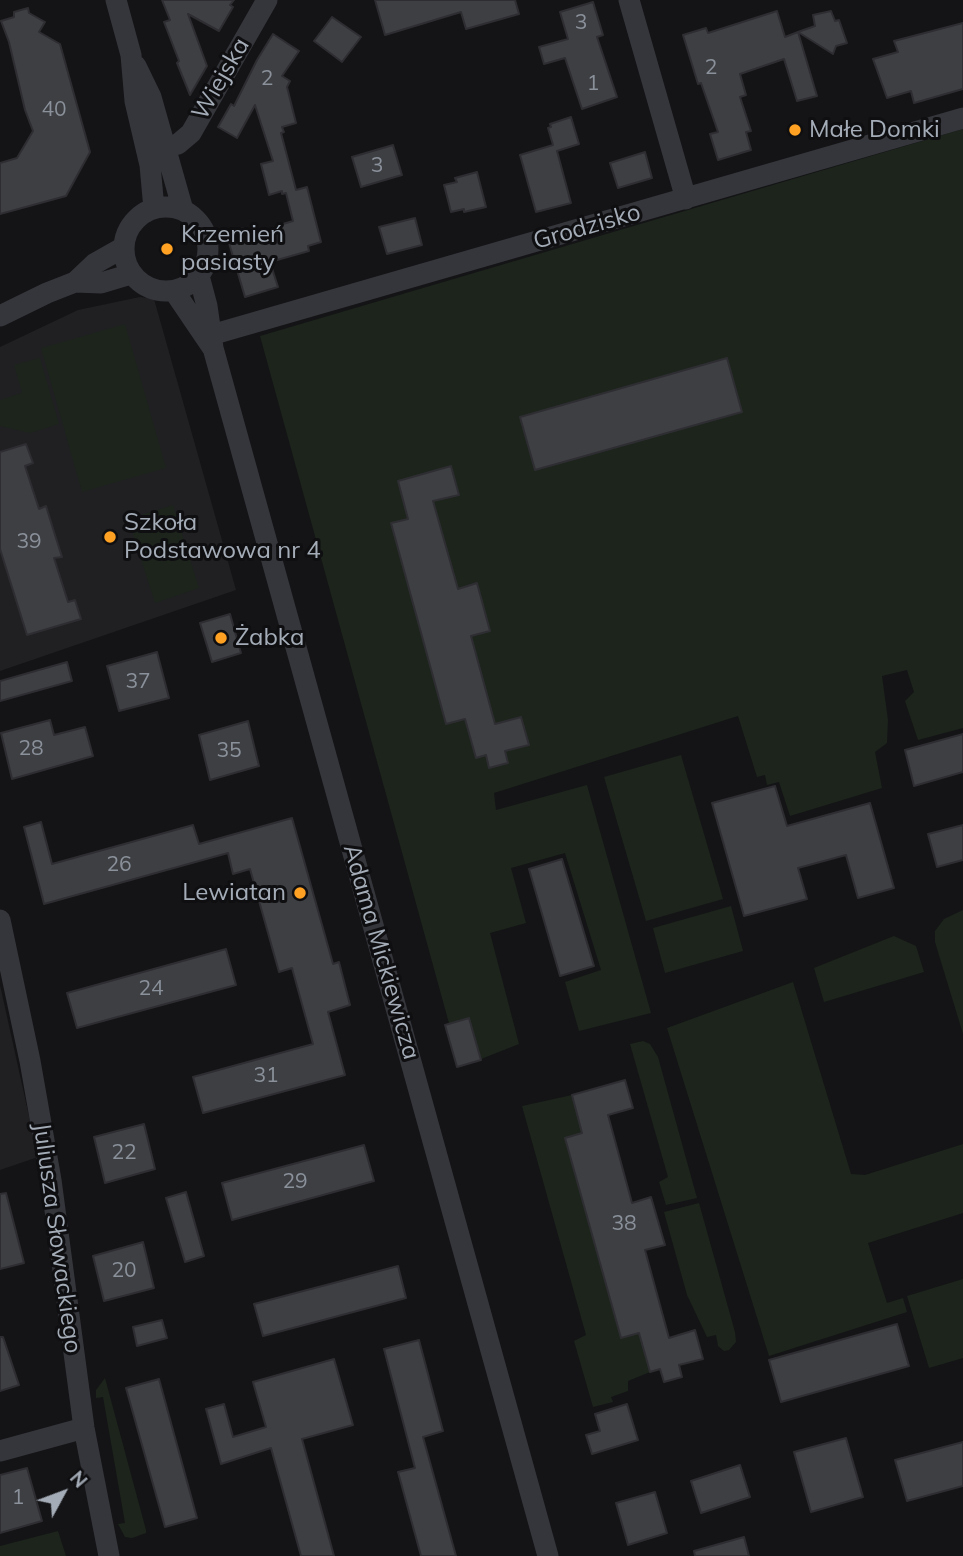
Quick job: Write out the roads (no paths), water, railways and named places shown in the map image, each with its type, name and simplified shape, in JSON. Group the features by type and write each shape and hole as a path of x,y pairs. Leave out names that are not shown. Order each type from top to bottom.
{"street":[{"path":"116,0 131,55 151,97 183,211"},
{"name":"Wiejska","path":"166,147 178,144 191,133 267,0"},
{"path":"629,0 686,199"},
{"path":"131,55 135,101 150,165 154,209"},
{"name":"Grodzisko","path":"212,342 963,118"},
{"path":"173,207 183,211 200,224 208,245 205,267 191,284 174,291 148,288 131,274 126,264 124,247 127,232 132,222 154,209 173,207"},
{"path":"0,316 75,282 93,264 124,247"},
{"path":"75,282 101,283 131,274"},
{"name":"Adama Mickiewicza","path":"199,276 212,342 548,1556"},
{"name":"Adama Mickiewicza","path":"174,291 212,342"},
{"name":"Juliusza Słowackiego","path":"0,920 30,1061 51,1180 84,1428 109,1556"},
{"path":"0,1451 84,1428"}],"place":[{"name":"Małe Domki","path":"795,130"},
{"name":"Krzemień pasiasty","path":"167,249"},
{"name":"Szkoła Podstawowa nr 4","path":"110,537"},
{"name":"Żabka","path":"221,638"},
{"name":"Lewiatan","path":"300,893"}]}
